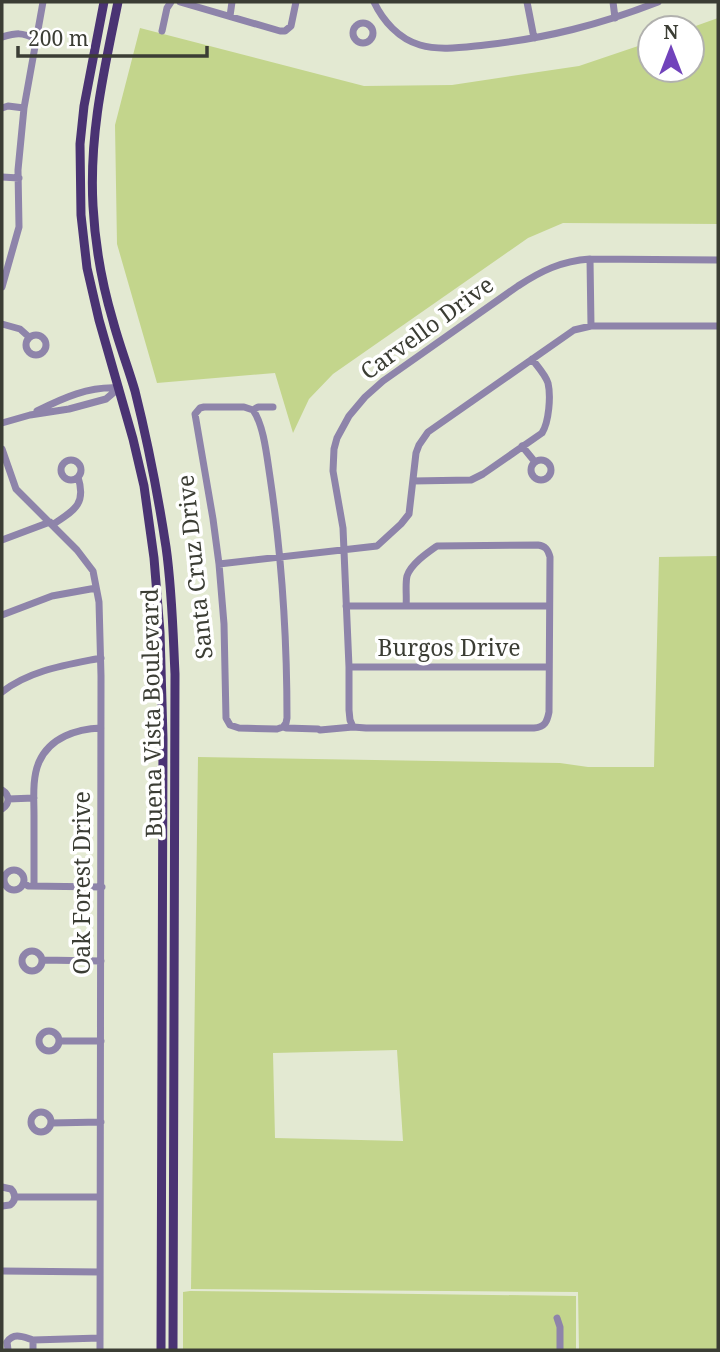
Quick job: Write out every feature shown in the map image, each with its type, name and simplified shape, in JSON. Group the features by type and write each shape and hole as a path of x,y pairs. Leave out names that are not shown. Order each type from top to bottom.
{"main road":[{"name":"Buena Vista Boulevard","path":"104,2 84,106 80,144 81,215 90,281 99,320 144,486 160,632 163,739 161,1350"},
{"name":"Buena Vista Boulevard","path":"118,2 93,139 93,209 103,282 150,459 166,549 172,615 175,674 173,1350"},
{"path":"119,388 132,384"},
{"path":"161,1326 173,1326"}],"street":[{"path":"2,287 19,226 24,108 43,2"},
{"path":"162,31 171,2"},
{"path":"180,2 280,31 291,26 296,2"},
{"path":"230,16 232,2"},
{"path":"374,2 393,30 419,45 432,47 467,47 534,38 591,26 658,2"},
{"path":"527,2 534,38"},
{"path":"612,2 615,18"},
{"path":"370,27 383,17"},
{"path":"2,37 24,33 36,39"},
{"path":"2,108 24,108"},
{"path":"2,177 19,178"},
{"path":"2,250 11,254"},
{"path":"590,259 591,326"},
{"name":"Carvello Drive","path":"353,727 349,720 343,528 333,460 337,438 357,405 383,381 539,273 565,262 590,259 718,260"},
{"path":"2,324 20,329 29,337"},
{"path":"219,564 377,546 407,519 411,509 416,453 428,432 574,330 591,326 718,326"},
{"path":"413,481 471,480 544,429 548,416 548,383 532,359"},
{"path":"30,415 64,398 103,387 119,388"},
{"path":"2,423 106,399 119,388"},
{"name":"Santa Cruz Drive","path":"253,410 244,407 204,407 197,410 195,420 219,564 227,722 239,728 283,727"},
{"path":"273,407 258,407 253,410 258,418 267,459 284,585 288,719 283,727 319,730 353,727 541,728 546,723 549,712 549,552 543,546 436,546 409,573 406,606"},
{"path":"522,446 535,462"},
{"name":"Oak Forest Drive","path":"2,449 5,468 16,489 77,550 93,571 99,602 102,728 100,1350"},
{"path":"2,540 51,523 74,510 81,487 78,477"},
{"path":"2,615 52,596 96,588"},
{"path":"346,606 549,606"},
{"path":"2,692 43,670 101,658"},
{"name":"Burgos Drive","path":"349,667 549,667"},
{"path":"34,886 34,781 39,762 52,744 68,733 86,728 102,728"},
{"path":"2,790 8,799 2,809"},
{"path":"8,799 34,798"},
{"path":"24,883 27,886 102,887"},
{"path":"42,960 102,961"},
{"path":"59,1041 101,1041"},
{"path":"51,1123 101,1122"},
{"path":"2,1187 11,1189 15,1197"},
{"path":"15,1197 100,1196"},
{"path":"2,1206 9,1205 15,1197"},
{"path":"2,1271 100,1272"},
{"path":"557,1318 560,1326 560,1350"},
{"path":"8,1350 7,1342 18,1335 33,1340 100,1338"},
{"path":"33,1340 33,1350"}],"green space":[{"path":"718,18 718,224 563,223 528,238 333,374 309,399 293,433 275,373 157,383 117,244 115,125 140,28 364,86 452,85 579,66 636,47 636,84 706,84 706,22"},
{"path":"718,556 718,1350 579,1350 578,1292 191,1289 198,757 654,767 659,557","holes":["397,1050 403,1141 275,1138 273,1053"]},
{"path":"183,1292 576,1296 576,1350 183,1350"}]}
